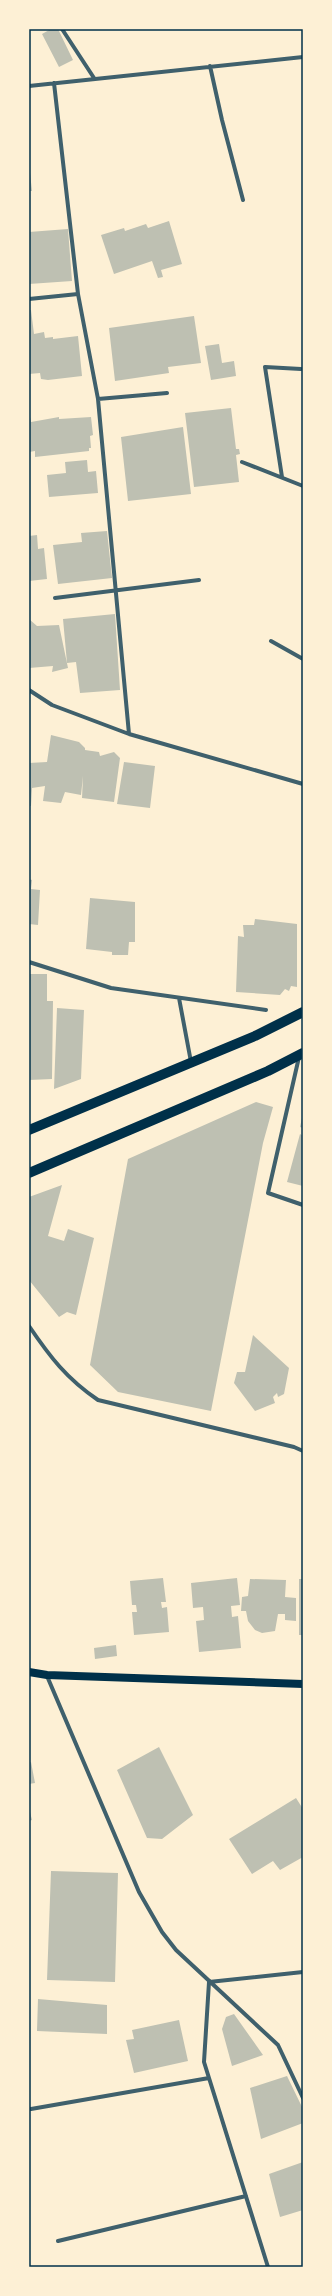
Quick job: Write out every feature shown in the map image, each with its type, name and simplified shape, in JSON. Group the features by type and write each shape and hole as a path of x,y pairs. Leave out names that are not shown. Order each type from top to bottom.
{"main road":[{"path":"29,1130 255,1036 303,1012"},
{"path":"29,1173 268,1071 301,1054"},
{"path":"29,1672 47,1675 303,1684"}],"street":[{"path":"62,29 94,78"},
{"path":"29,86 303,57"},
{"path":"210,66 222,120 243,200"},
{"path":"54,84 78,294 98,399 117,590 129,734"},
{"path":"29,299 78,294"},
{"path":"282,477 265,367 301,369"},
{"path":"98,399 167,392"},
{"path":"242,462 303,486"},
{"path":"55,598 199,580"},
{"path":"271,641 303,659"},
{"path":"29,690 52,705 129,734 303,784"},
{"path":"29,962 111,988 266,1010"},
{"path":"179,998 191,1062"},
{"path":"301,1054 268,1192 303,1205"},
{"path":"29,1326 52,1360 77,1386 98,1400 241,1434 303,1451"},
{"path":"47,1675 139,1892 154,1919 176,1950 278,2045 303,2098"},
{"path":"210,1982 303,1972"},
{"path":"210,1982 204,2062 268,2267"},
{"path":"30,2109 209,2078"},
{"path":"58,2241 246,2196"}],"building":[{"path":"51,29 58,29 73,60 59,67 42,34"},
{"path":"29,164 32,191 29,191"},
{"path":"169,221 182,264 161,270 163,277 158,278 152,261 114,274 101,235 124,228 125,231 146,224 148,228"},
{"path":"68,229 72,281 29,284 29,232"},
{"path":"29,310 31,310 34,334 44,332 45,338 53,337 53,339 78,336 82,376 48,380 41,379 40,373 29,374"},
{"path":"194,316 201,363 168,367 169,373 115,381 109,328"},
{"path":"219,344 222,363 234,361 236,376 211,380 205,346"},
{"path":"231,408 236,449 239,449 240,454 236,455 239,482 194,487 185,413"},
{"path":"29,412 31,422 59,417 59,419 91,417 93,435 90,436 91,448 89,448 89,451 35,457 35,451 29,452"},
{"path":"183,427 191,494 128,501 121,437"},
{"path":"87,460 88,472 96,471 98,493 49,497 47,475 66,473 65,462"},
{"path":"107,531 112,578 58,584 53,545 82,542 81,533"},
{"path":"37,535 38,549 44,548 47,579 29,581 29,536"},
{"path":"115,614 120,690 80,693 76,662 67,663 63,619"},
{"path":"29,619 37,626 59,625 68,668 52,672 53,666 29,668"},
{"path":"51,735 79,742 85,750 99,752 100,756 114,752 120,758 114,802 82,798 83,776 81,795 65,792 61,803 43,801 45,786 32,788 31,806 29,806 29,763 47,762"},
{"path":"124,762 155,766 150,808 117,804"},
{"path":"29,879 32,880 31,889 40,890 38,925 29,924"},
{"path":"90,898 135,902 135,942 129,942 128,955 112,955 112,952 86,949"},
{"path":"255,919 297,924 297,987 291,986 289,991 285,989 280,995 236,992 238,936 244,937 243,925 254,925"},
{"path":"29,974 47,974 47,1001 53,1001 52,1079 29,1080"},
{"path":"57,1008 84,1010 81,1079 54,1089"},
{"path":"256,1102 273,1107 263,1143 211,1411 118,1392 90,1365 128,1159"},
{"path":"303,1118 303,1128 300,1127"},
{"path":"300,1134 303,1136 303,1186 287,1182"},
{"path":"62,1185 48,1236 64,1241 68,1229 94,1238 76,1315 67,1312 59,1317 29,1280 29,1197"},
{"path":"253,1335 289,1368 284,1394 278,1397 277,1393 273,1397 275,1403 255,1411 234,1383 237,1372 245,1372"},
{"path":"163,1578 166,1602 161,1602 162,1608 167,1607 169,1632 134,1635 132,1612 137,1612 136,1605 132,1605 130,1581"},
{"path":"237,1578 240,1605 231,1606 232,1617 238,1616 241,1648 199,1652 196,1621 204,1620 203,1607 193,1608 191,1583"},
{"path":"250,1579 286,1580 285,1597 296,1598 296,1621 285,1620 285,1614 278,1614 275,1631 262,1633 255,1630 248,1621 246,1611 241,1611 242,1597 248,1596"},
{"path":"299,1579 303,1579 303,1635 299,1635"},
{"path":"116,1645 117,1656 95,1659 94,1648"},
{"path":"159,1747 193,1815 162,1839 147,1838 117,1770"},
{"path":"31,1762 35,1783 29,1784 29,1763"},
{"path":"296,1798 303,1809 303,1857 280,1870 273,1861 252,1874 229,1839"},
{"path":"29,1808 32,1820 29,1821"},
{"path":"51,1871 118,1873 115,1982 47,1980"},
{"path":"38,1999 107,2005 107,2034 37,2031"},
{"path":"234,2014 263,2055 232,2066 222,2029 226,2017"},
{"path":"179,2020 188,2061 134,2073 126,2040 134,2039 132,2030"},
{"path":"287,2076 303,2109 303,2123 261,2139 250,2088"},
{"path":"303,2162 303,2210 280,2217 269,2174"}]}
